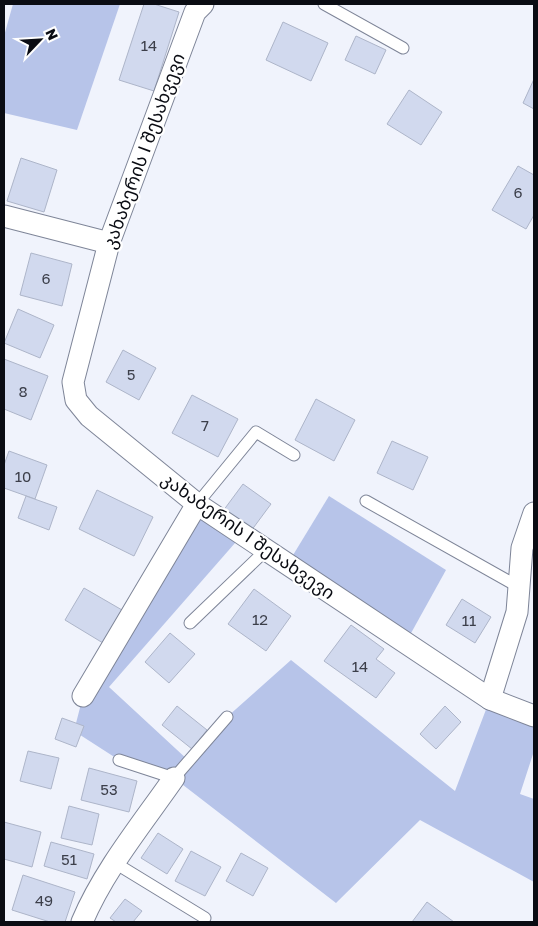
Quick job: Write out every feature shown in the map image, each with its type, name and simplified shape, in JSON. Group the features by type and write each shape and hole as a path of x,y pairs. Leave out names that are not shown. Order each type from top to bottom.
{"street":[{"name":"კახაბერის I შესახვევი","path":"203,4 195,12 109,243 72,382 76,400 89,416 197,504 265,551 490,699 534,716"},
{"path":"4,216 109,243"},
{"path":"83,696 197,504"},
{"path":"490,699 517,612 522,548 534,513"},
{"path":"82,922 90,904 116,863 174,778"}],"lane":[{"path":"324,4 403,48"},
{"path":"197,504 256,432 294,454"},
{"path":"366,501 519,587"},
{"path":"190,623 265,551"},
{"path":"119,760 174,778 227,717"},
{"path":"116,863 205,918"}],"shaded area":[{"path":"13,4 120,4 77,130 4,113 4,36"},
{"path":"329,496 446,570 405,644 287,565"},
{"path":"197,504 242,535 109,687 189,761 227,717 291,660 455,791 490,699 534,716 534,751 520,794 534,799 534,882 420,820 336,903 174,778 119,760 74,731 83,696"}],"building":[{"path":"144,4 154,4 179,12 154,91 119,80"},
{"path":"283,22 328,43 311,81 266,60"},
{"path":"356,36 386,50 375,74 345,60"},
{"path":"534,79 534,109 523,103"},
{"path":"409,90 442,112 421,145 387,124"},
{"path":"21,158 57,170 44,212 7,201"},
{"path":"518,166 534,175 534,215 526,229 492,210"},
{"path":"31,253 72,264 62,306 20,295"},
{"path":"18,309 54,325 40,358 4,343"},
{"path":"123,350 156,368 139,400 106,382"},
{"path":"4,359 48,376 31,420 4,409"},
{"path":"192,395 238,419 218,457 172,433"},
{"path":"316,399 355,420 334,461 295,440"},
{"path":"392,441 428,457 413,490 377,473"},
{"path":"9,451 47,465 35,499 4,488 4,465"},
{"path":"243,484 271,504 251,531 223,511"},
{"path":"97,490 153,517 134,556 79,529"},
{"path":"26,496 57,507 49,530 18,518"},
{"path":"84,588 122,610 103,643 65,620"},
{"path":"254,589 291,616 266,651 228,624"},
{"path":"462,599 491,617 475,643 446,625"},
{"path":"351,625 384,649 376,659 395,673 376,698 324,661"},
{"path":"170,633 195,654 169,683 145,662"},
{"path":"177,706 207,730 192,749 162,725"},
{"path":"445,706 461,722 436,749 420,734"},
{"path":"62,718 84,726 76,747 55,739"},
{"path":"28,751 59,758 51,789 20,781"},
{"path":"89,768 137,781 129,812 81,800"},
{"path":"69,806 99,814 92,845 61,838"},
{"path":"4,822 41,832 32,867 4,859"},
{"path":"158,833 183,849 167,874 141,858"},
{"path":"51,842 94,854 87,879 44,866"},
{"path":"191,851 221,867 205,896 175,881"},
{"path":"241,853 268,868 253,896 226,881"},
{"path":"23,875 75,892 65,922 50,922 12,910"},
{"path":"125,899 142,911 133,922 116,922 110,918"},
{"path":"427,902 454,922 412,922"}]}
